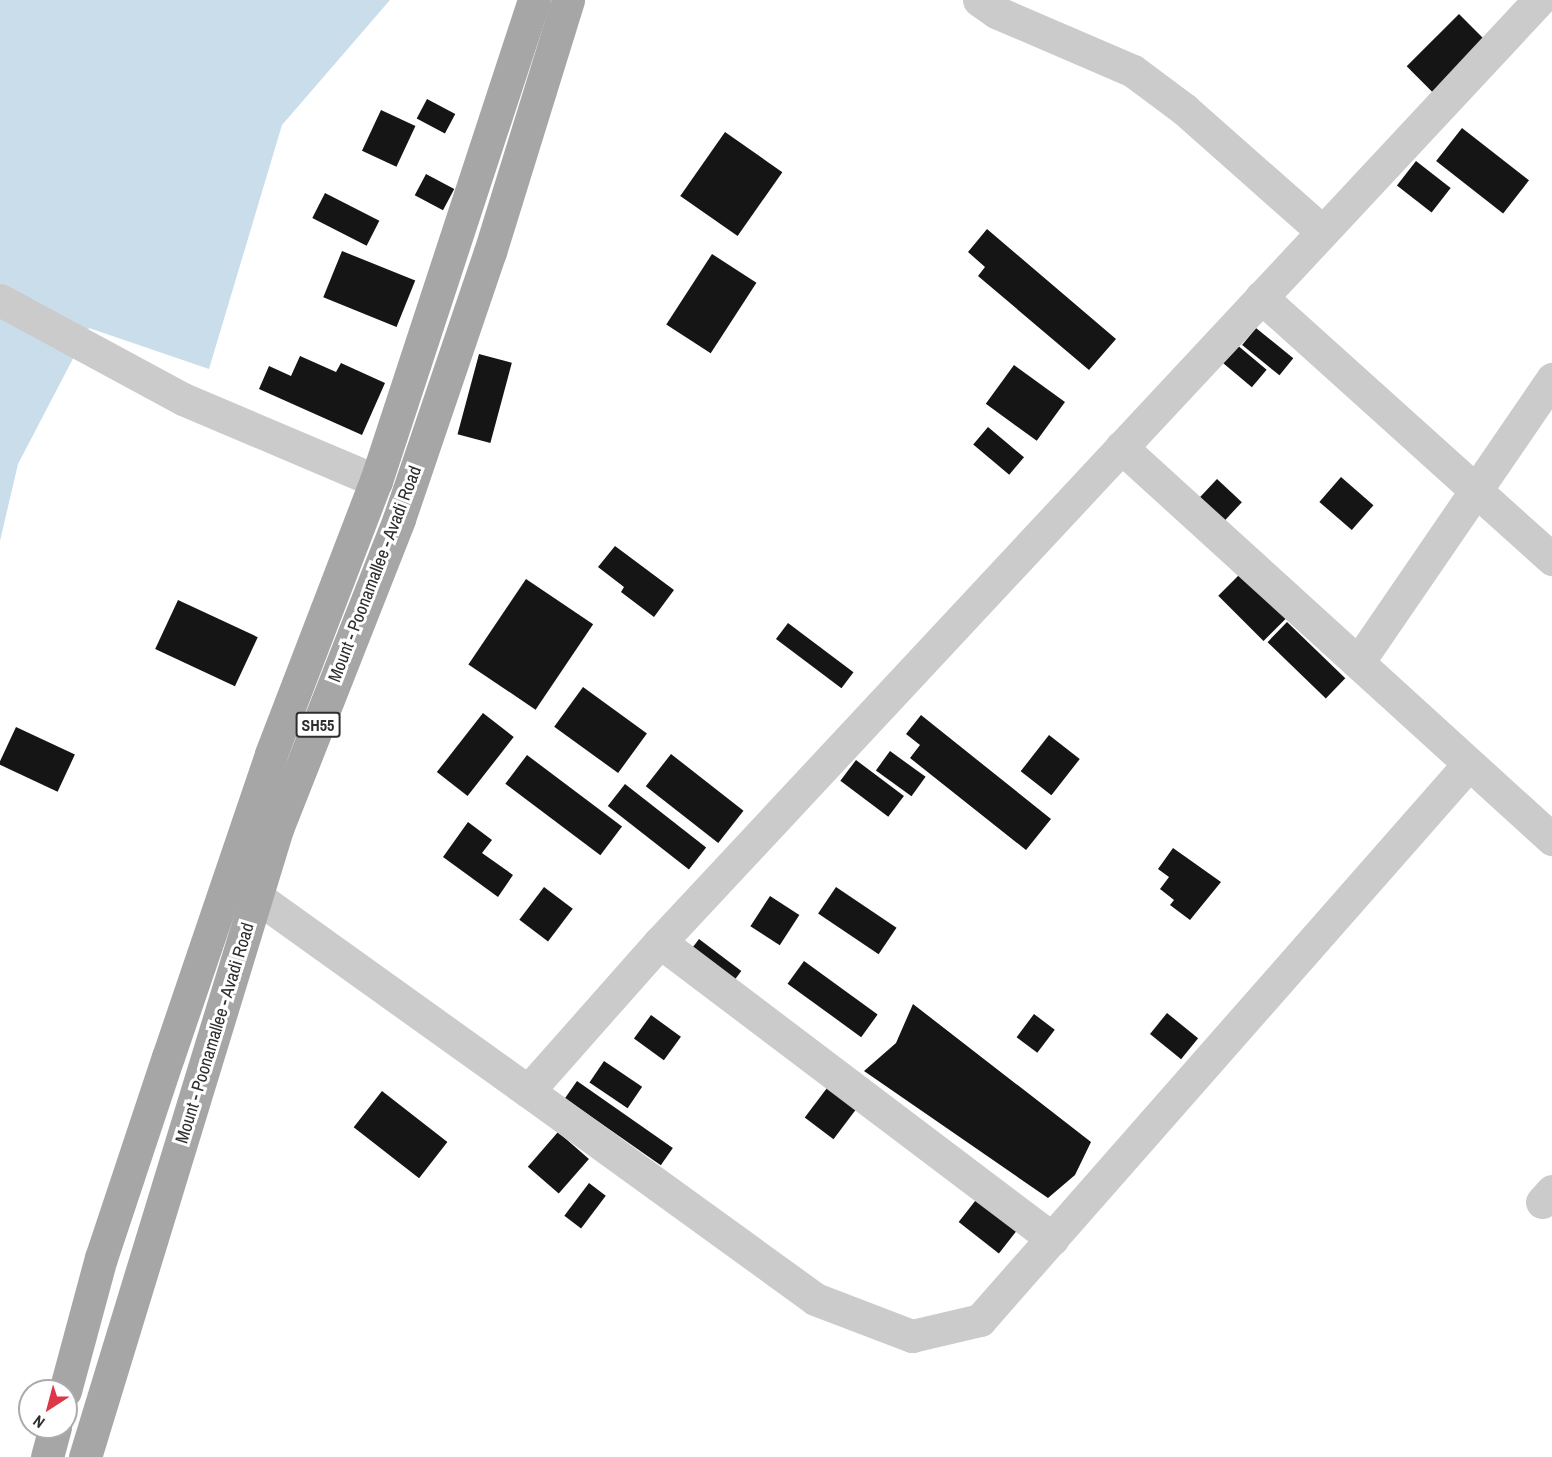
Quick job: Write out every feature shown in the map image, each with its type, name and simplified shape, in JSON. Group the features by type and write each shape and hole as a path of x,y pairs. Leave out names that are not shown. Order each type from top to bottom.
{"main road":[{"name":"Mount - Poonamallee - Avadi Road","path":"68,1379 101,1258 227,884 271,754 376,481 534,0"},
{"name":"Mount - Poonamallee - Avadi Road","path":"85,1457 277,829 399,519 490,252 568,0"},
{"path":"47,1457 52,1439"}],"street":[{"path":"978,0 996,12 1133,71 1184,109 1322,231"},
{"path":"528,1091 660,942 1539,0"},
{"path":"1547,0 1552,10"},
{"path":"1261,297 1552,559"},
{"path":"0,300 183,399 376,481"},
{"path":"1359,661 1552,379"},
{"path":"1121,447 1359,661 1468,765 1552,839"},
{"path":"227,884 257,897 815,1299 912,1336 980,1320 1468,765"},
{"path":"660,942 1052,1239"}],"water":[{"path":"0,0 390,0 282,125 209,369 89,328 18,464 0,541"}],"building":[{"path":"1459,14 1485,40 1433,92 1407,66"},
{"path":"427,99 455,114 445,133 417,118"},
{"path":"381,110 415,126 396,167 362,151"},
{"path":"1462,128 1529,180 1503,213 1436,161"},
{"path":"725,132 782,172 738,236 680,196"},
{"path":"1416,161 1451,188 1432,213 1397,185"},
{"path":"426,174 454,189 443,210 415,195"},
{"path":"325,193 379,221 367,246 312,218"},
{"path":"987,229 1116,339 1089,370 978,276 985,267 968,252"},
{"path":"342,251 415,281 397,327 323,297"},
{"path":"712,254 756,283 711,353 666,324"},
{"path":"1256,328 1293,358 1279,375 1242,345"},
{"path":"1236,344 1267,370 1252,387 1221,362"},
{"path":"479,354 512,363 490,443 458,434"},
{"path":"300,356 336,372 341,363 385,383 362,435 259,389 269,366 291,376"},
{"path":"1014,365 1065,402 1037,441 986,404"},
{"path":"988,427 1024,457 1009,475 973,445"},
{"path":"1341,477 1373,505 1352,530 1319,502"},
{"path":"1217,479 1242,502 1218,528 1193,505"},
{"path":"615,546 674,590 654,617 621,592 624,587 598,567"},
{"path":"1243,571 1288,616 1264,641 1218,596"},
{"path":"526,579 593,624 536,710 468,664"},
{"path":"178,600 258,637 235,686 155,649"},
{"path":"1287,622 1345,678 1326,698 1268,642"},
{"path":"788,623 853,672 841,688 776,639"},
{"path":"583,687 647,733 618,773 554,727"},
{"path":"483,713 514,737 468,796 437,772"},
{"path":"921,715 1051,819 1026,850 910,758 920,745 906,734"},
{"path":"16,727 75,754 58,792 0,765"},
{"path":"1049,735 1080,759 1051,795 1021,771"},
{"path":"890,751 926,777 911,796 876,770"},
{"path":"671,754 743,811 718,843 646,786"},
{"path":"527,755 622,827 600,855 505,784"},
{"path":"856,760 904,796 888,817 840,781"},
{"path":"625,784 706,847 689,869 608,806"},
{"path":"468,822 492,840 482,853 513,875 498,897 443,857"},
{"path":"1173,848 1221,882 1190,920 1170,905 1174,900 1160,889 1169,877 1158,869"},
{"path":"544,887 573,909 548,941 519,920"},
{"path":"836,887 897,928 879,954 818,914"},
{"path":"770,896 799,915 780,945 750,926"},
{"path":"699,939 741,971 732,984 689,952"},
{"path":"804,961 878,1014 861,1037 788,984"},
{"path":"913,1004 1091,1142 1075,1175 1048,1198 864,1071 896,1043"},
{"path":"1167,1013 1198,1038 1181,1059 1150,1034"},
{"path":"1034,1014 1055,1030 1037,1053 1017,1037"},
{"path":"651,1015 681,1037 664,1060 634,1038"},
{"path":"604,1061 642,1087 628,1108 589,1083"},
{"path":"577,1081 673,1148 661,1165 565,1098"},
{"path":"830,1084 859,1106 833,1139 805,1118"},
{"path":"382,1091 447,1142 419,1178 354,1127"},
{"path":"558,1132 589,1159 559,1194 528,1167"},
{"path":"589,1183 606,1196 581,1228 564,1216"},
{"path":"979,1196 1019,1227 999,1253 959,1222"}]}
